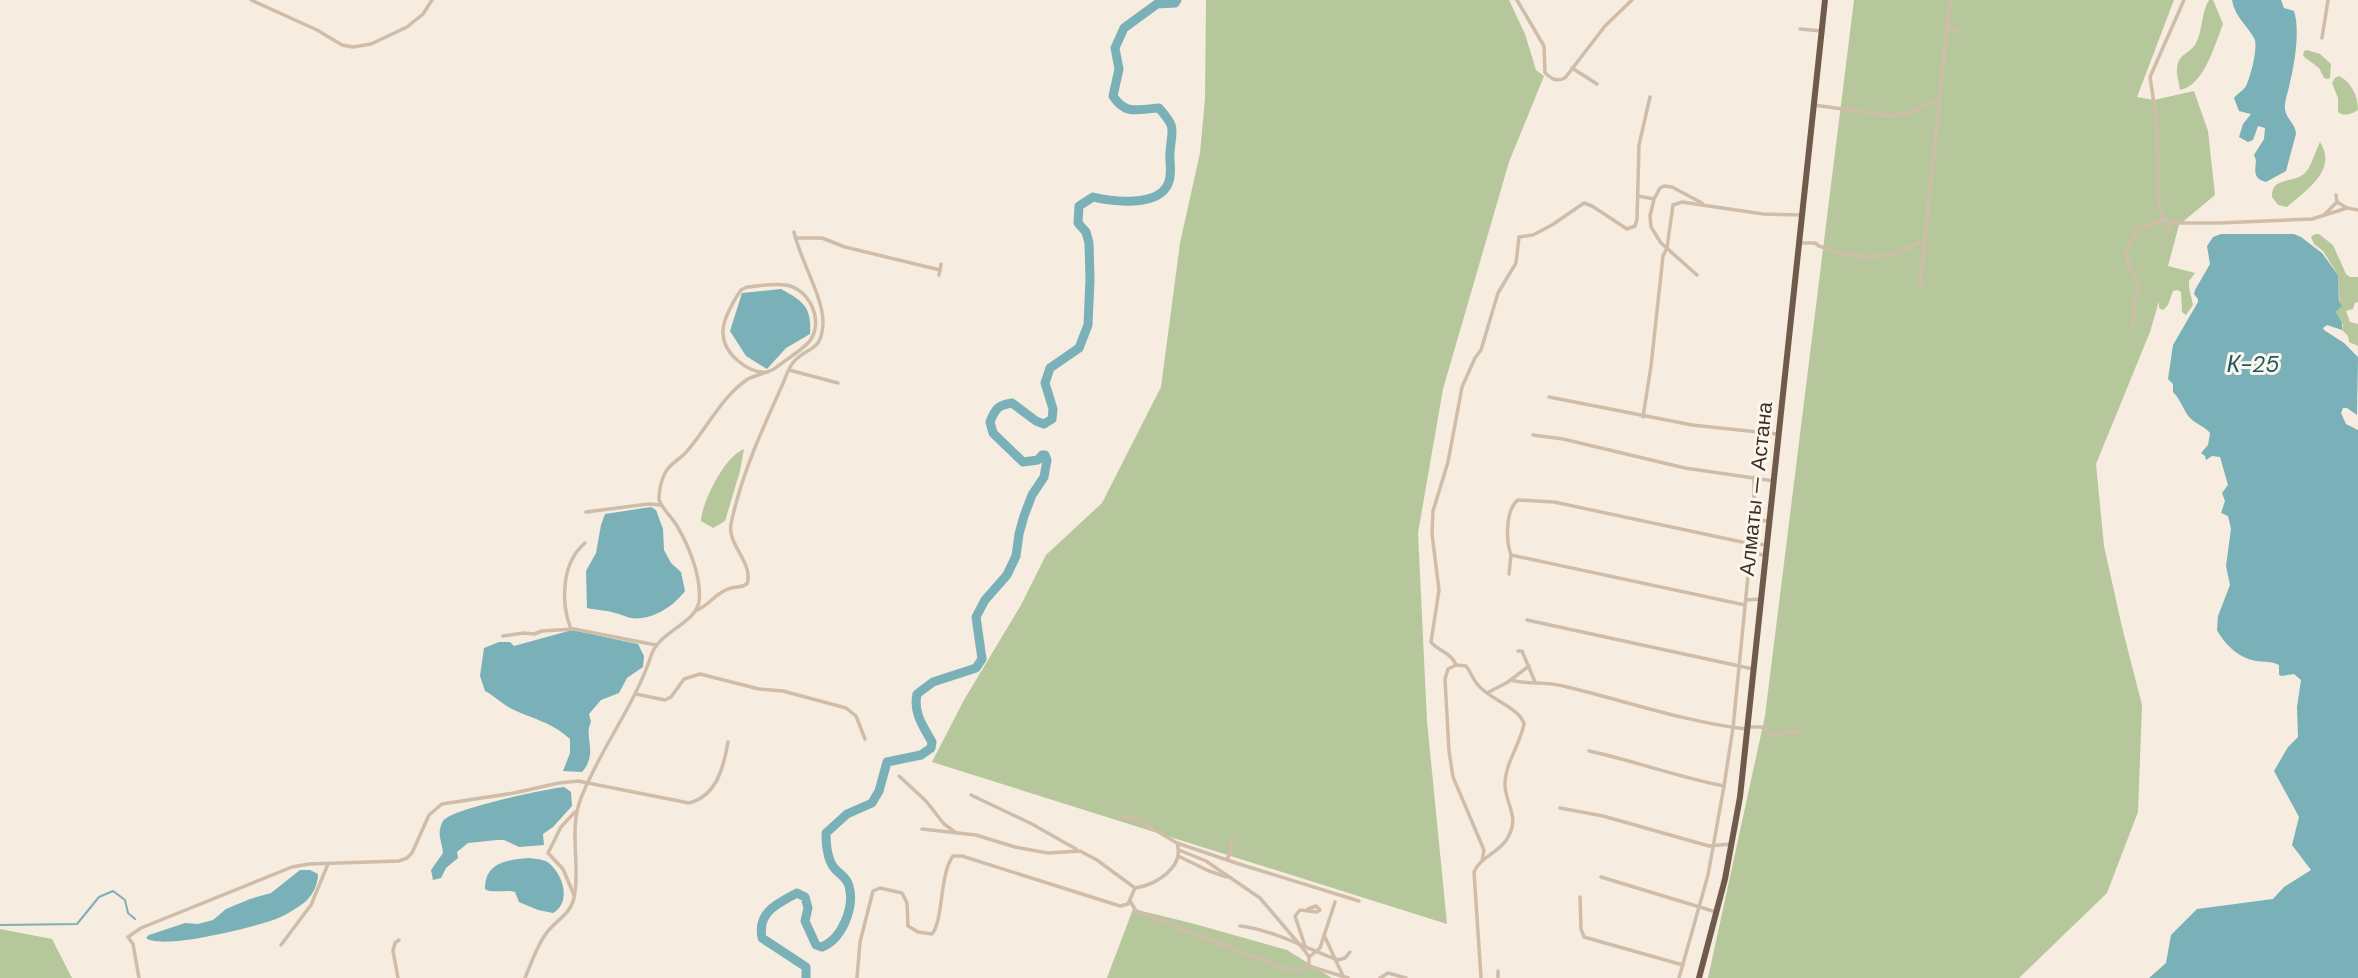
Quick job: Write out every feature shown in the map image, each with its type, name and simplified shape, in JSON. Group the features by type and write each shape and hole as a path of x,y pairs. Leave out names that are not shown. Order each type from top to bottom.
{"highway":[{"name":"Алматы — Астана","path":"1699,978 1731,844 1748,728 1825,0"}],"street":[{"path":"251,0 317,30 342,45 352,47 371,44 407,27 424,14 432,0"},
{"path":"1517,0 1544,46 1545,73 1551,79 1557,80 1565,78 1605,26 1632,0"},
{"path":"1920,285 1950,0"},
{"path":"2163,220 2158,199 2157,123 2150,77 2184,0"},
{"path":"2322,38 2328,0"},
{"path":"1800,29 1821,31"},
{"path":"1947,29 1954,33 1958,29"},
{"path":"1572,68 1597,83"},
{"path":"1456,665 1449,654 1431,642 1439,590 1432,534 1433,511 1448,462 1462,387 1481,350 1498,293 1516,263 1518,239 1521,236 1533,235 1584,204 1592,206 1627,229 1633,228 1637,219 1639,145 1650,97"},
{"path":"1814,105 1892,116 1908,113 1938,99"},
{"path":"1698,275 1661,243 1651,228 1650,216 1660,188 1667,186 1704,205"},
{"path":"1638,195 1654,199"},
{"path":"2336,195 2337,202"},
{"path":"1643,417 1662,256 1667,248 1673,205 1680,202 1763,214 1802,215"},
{"path":"2337,202 2358,210"},
{"path":"2323,217 2337,202"},
{"path":"2133,326 2138,286 2126,252 2137,230 2163,220 2174,223 2273,222 2323,217 2347,208"},
{"path":"2167,232 2169,226 2174,223"},
{"path":"524,978 541,941 552,925 567,913 575,895 576,811 587,783 636,694 656,645 696,610 706,606 728,589 747,584 748,572 730,533 755,443 789,370 796,360 810,352 819,342 823,323 820,306 794,232"},
{"path":"795,238 822,238 845,247 939,272 941,264"},
{"path":"1799,243 1815,243 1852,256 1876,257 1903,250 1924,240"},
{"path":"696,610 699,595 694,568 679,528 661,505 659,495 665,473 687,452 717,409 749,379 768,372 808,343 816,328 813,310 806,296 786,285 747,287 739,293 723,333 732,354 744,365 758,372 768,372"},
{"path":"744,365 749,379"},
{"path":"789,370 838,383"},
{"path":"1549,397 1715,429 1779,434"},
{"path":"1533,435 1563,439 1685,468 1774,481"},
{"path":"1679,978 1714,847 1733,728 1754,520 1754,477"},
{"path":"1509,574 1510,510 1518,500 1524,499 1563,503 1751,544 1768,545"},
{"path":"586,512 648,504 661,505"},
{"path":"1754,520 1770,521"},
{"path":"571,629 565,598 566,575 569,564 585,543"},
{"path":"1750,553 1767,555"},
{"path":"1511,555 1737,603 1762,598"},
{"path":"1527,620 1755,669"},
{"path":"503,636 571,629 656,645"},
{"path":"1518,651 1522,650 1535,682"},
{"path":"1481,978 1474,872 1476,866 1503,846 1511,832 1513,817 1505,782 1524,724 1519,714 1478,685 1466,666 1456,665 1448,669 1445,679 1450,763 1456,787 1484,850 1482,861"},
{"path":"1486,693 1529,666"},
{"path":"636,694 665,701 684,679 700,674 759,689 783,691 846,708 856,716 866,739"},
{"path":"1510,680 1564,686 1614,701 1733,728 1761,727 1772,734 1801,730"},
{"path":"139,978 133,944 128,937 134,932 292,867 399,861 407,858 416,846 435,807 450,801 514,793 569,781 664,797 682,803 695,802 720,778 728,742"},
{"path":"1589,751 1626,759 1686,779 1724,786"},
{"path":"899,776 926,801 944,824 957,833"},
{"path":"971,795 1032,824 1097,860 1135,888 1167,874 1175,865 1178,856 1177,843"},
{"path":"1560,808 1603,816 1714,847 1731,844"},
{"path":"575,895 563,869 548,853 561,827 576,811"},
{"path":"1120,816 1138,820 1177,843 1359,901"},
{"path":"922,829 976,835 1048,853 1077,850"},
{"path":"1227,859 1232,839"},
{"path":"1179,850 1206,861 1260,898 1309,957 1309,966"},
{"path":"857,978 860,942 873,891 880,888 902,893 907,903 908,926 918,932 932,934 937,925 949,861 955,855 1120,906 1125,906 1130,901 1135,888"},
{"path":"1178,856 1230,878"},
{"path":"1175,865 1185,861"},
{"path":"281,945 311,905 328,864"},
{"path":"1601,877 1716,912"},
{"path":"1580,897 1581,929 1584,937 1683,965"},
{"path":"1130,901 1136,911 1271,964 1296,971 1309,966"},
{"path":"1309,957 1320,947 1335,902"},
{"path":"1305,946 1294,916 1300,910 1308,909"},
{"path":"1240,926 1305,946 1338,960 1345,958 1350,952"},
{"path":"1324,934 1346,977"},
{"path":"398,978 393,951 399,940"},
{"path":"1309,966 1346,977"},
{"path":"1498,971 1498,978"},
{"path":"1380,978 1388,973 1406,978"}],"green space":[{"path":"1206,0 1509,0 1525,34 1536,70 1544,76 1509,162 1443,389 1418,533 1427,721 1447,924 932,762 964,700 1021,605 1046,555 1102,503 1161,387 1180,243 1200,153 1205,99"},
{"path":"1854,0 2174,0 2137,97 2154,100 2194,91 2208,131 2215,195 2179,225 2168,266 2195,273 2189,281 2193,305 2186,315 2182,312 2181,292 2177,290 2173,291 2163,310 2159,308 2159,301 2150,332 2096,464 2104,546 2142,705 2138,812 2107,893 2019,978 1708,978 1765,716"},
{"path":"2209,0 2213,0 2223,24 2202,73 2196,81 2180,90 2178,63 2196,43"},
{"path":"2307,50 2320,54 2331,64 2330,78 2324,78 2319,68 2303,56"},
{"path":"2339,76 2351,86 2357,100 2358,110 2351,114 2338,112 2338,98 2332,83"},
{"path":"2320,142 2325,152 2325,162 2317,179 2287,207 2278,205 2272,197 2275,186 2305,173"},
{"path":"2315,234 2333,245 2346,274 2358,277 2358,302 2353,309 2346,311 2350,322 2358,324 2358,346 2349,342 2348,336 2342,330 2343,325 2336,312 2340,308 2338,275 2323,251 2314,244 2311,237"},
{"path":"744,449 725,521 713,528 701,521 705,502 729,460"},
{"path":"1133,909 1287,950 1332,978 1107,978"},
{"path":"0,929 52,939 72,978 0,978"}],"water":[{"path":"2232,0 2281,0 2284,8 2294,11 2296,18 2295,56 2285,106 2296,134 2286,171 2266,182 2257,177 2254,155 2264,139 2265,128 2258,126 2253,140 2248,142 2239,137 2243,124 2251,114 2239,111 2234,98 2248,82 2255,42"},
{"name":"К-25","path":"2221,234 2294,234 2322,253 2338,275 2339,301 2342,306 2336,312 2342,323 2342,330 2327,325 2323,328 2358,357 2357,415 2347,408 2343,408 2341,413 2346,424 2358,430 2358,978 2149,978 2166,963 2171,935 2197,909 2273,899 2284,887 2311,870 2292,845 2299,817 2274,771 2288,747 2298,737 2297,707 2301,680 2294,674 2279,675 2279,665 2238,654 2228,646 2217,630 2218,616 2230,585 2226,566 2231,529 2228,516 2221,513 2225,501 2222,493 2228,485 2220,457 2212,456 2206,460 2201,453 2208,445 2210,433 2188,415 2168,379 2173,345 2198,302 2195,290 2210,264 2207,246 2213,237"},
{"path":"781,289 800,301 808,311 810,334 786,348 767,369 746,356 730,331 742,293"},
{"path":"651,507 656,510 663,529 664,550 671,563 681,572 685,591 669,607 647,617 631,618 587,608 586,571 596,553 605,514"},
{"path":"572,630 638,644 644,656 643,667 627,678 619,693 601,700 589,714 590,752 582,772 563,771 570,753 570,739 550,725 510,708 485,691 480,676 484,648 499,642 510,642 514,646"},
{"path":"564,787 571,792 572,806 543,834 544,845 519,847 504,840 468,843 457,852 458,858 446,868 441,878 433,880 431,870 443,853 441,826 449,816 499,800"},
{"path":"529,858 548,862 562,882 562,903 553,913 519,902 515,892 485,889 486,880 493,868 505,862"},
{"path":"300,870 310,870 318,874 314,889 305,902 277,919 186,940 169,942 146,938 185,923 198,924 213,920 226,909 271,893"}],"waterway":[{"path":"806,978 806,967 762,938 763,922 770,910 797,893 805,897 808,908 805,921 816,945 822,947 829,943 841,930 850,903 849,886 830,861 826,833 847,814 872,803 879,791 887,762 921,755 931,748 932,742 918,713 917,694 933,682 976,668 982,659 976,617 985,600 1007,575 1016,556 1024,516 1032,495 1044,477 1047,460 1045,455 1042,455 1038,460 1023,462 993,433 990,422 998,408 1012,403 1036,421 1044,424 1052,419 1053,409 1045,383 1050,368 1079,348 1088,325 1089,243 1086,232 1078,223 1079,206 1093,197 1123,201 1145,200 1163,191 1168,184 1171,172 1171,125 1159,108 1128,109 1113,96 1119,69 1115,48 1124,28 1157,4 1175,3 1177,0"},
{"path":"0,925 77,924 99,897 113,891 125,900 128,913 135,919"}]}
